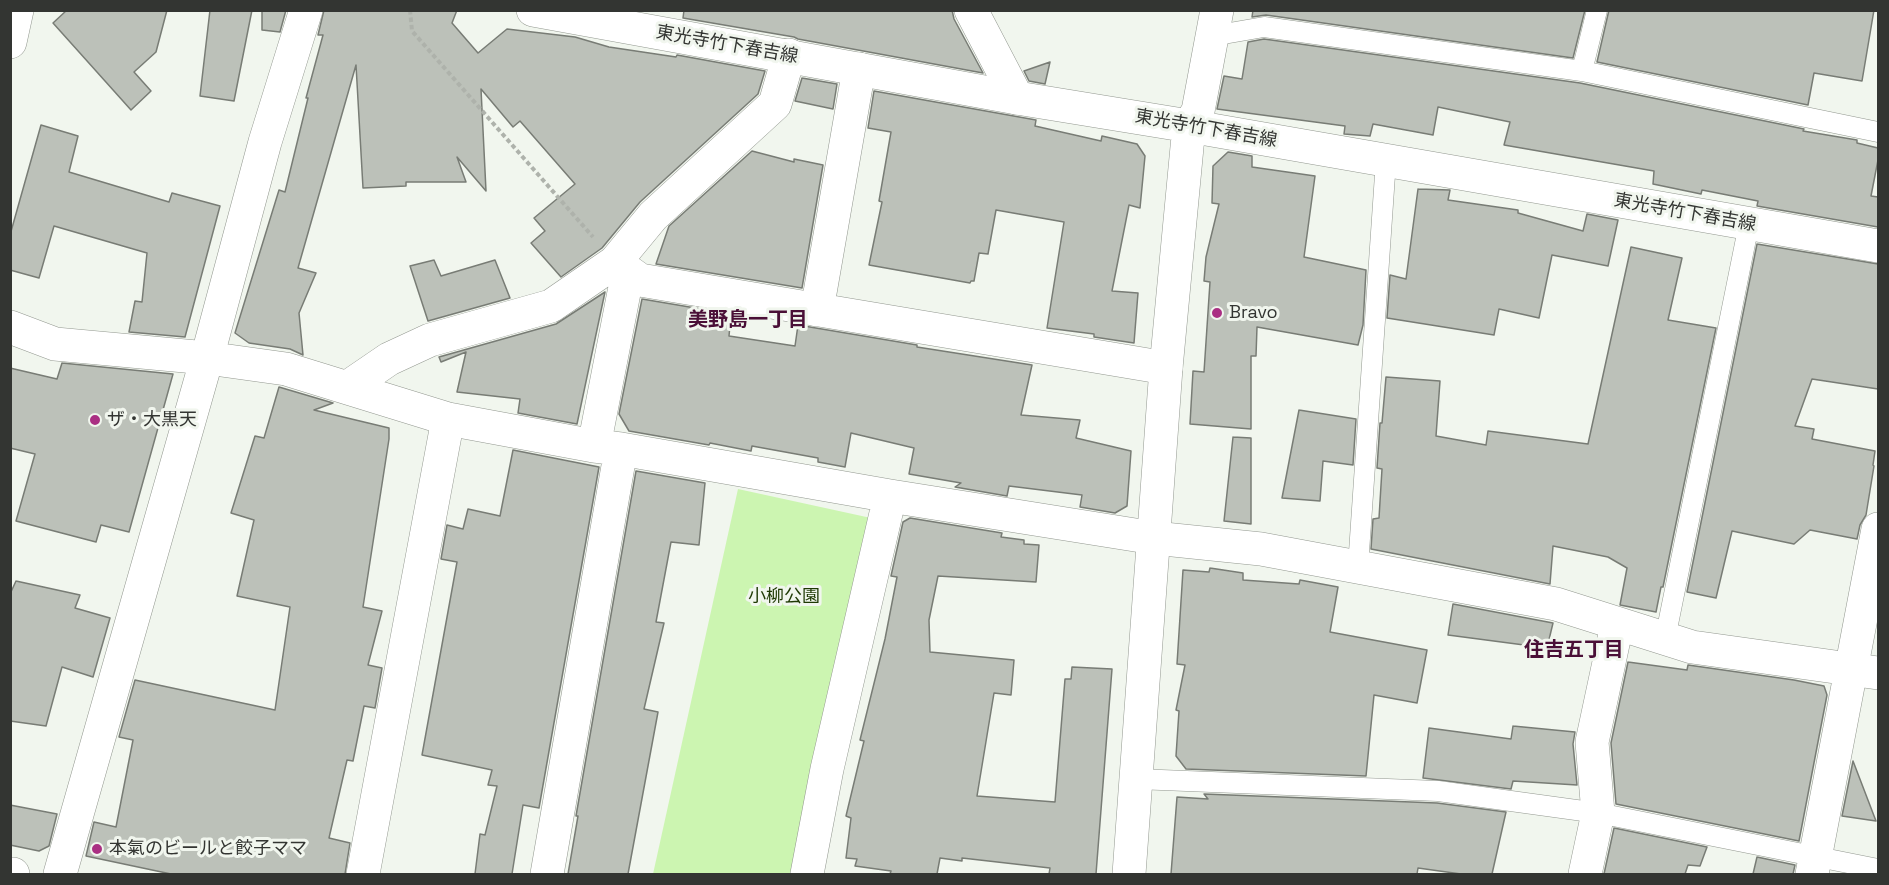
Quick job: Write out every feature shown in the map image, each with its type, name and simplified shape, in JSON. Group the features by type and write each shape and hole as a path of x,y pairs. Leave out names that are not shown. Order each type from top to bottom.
{"street":[{"path":"10,42 17,10"},
{"path":"60,874 207,358 265,142 306,10"},
{"name":"東光寺竹下春吉線","path":"533,10 1017,98 1878,246"},
{"path":"971,10 1017,98"},
{"path":"1129,874 1166,368 1189,126 1198,111 1214,23"},
{"path":"547,874 608,447 621,267 653,216 776,104 789,55"},
{"path":"817,310 859,69"},
{"path":"348,387 389,359 430,340 551,306 621,267"},
{"path":"621,267 640,280 1166,368"},
{"path":"10,327 55,344 207,358 286,369 448,418 890,496 1154,538 1261,549 1556,604 1692,647 1865,670"},
{"path":"363,874 448,418"},
{"path":"807,874 827,769 890,496"},
{"path":"1813,866 1865,670 1878,529"},
{"path":"1585,874 1598,813 1592,742 1617,625"}],"lane":[{"path":"1582,71 1597,10"},
{"path":"1214,23 1264,27 1582,71 1878,132"},
{"path":"1358,567 1386,160"},
{"path":"1665,639 1749,224"},
{"path":"1136,780 1438,791 1598,813 1813,866 1878,869"}],"path":[{"path":"411,10 412,31 621,267"}],"green space":[{"name":"小柳公園","path":"738,489 871,518 792,874 653,874"}],"building":[{"path":"67,10 167,10 156,52 134,72 151,91 131,110 53,23"},
{"path":"210,10 252,10 234,101 200,96"},
{"path":"262,10 286,10 280,32 262,30"},
{"path":"324,10 457,10 452,23 478,53 507,29 575,37 609,47 676,57 677,55 765,71 758,94 640,202 602,248 561,277 531,243 545,231 534,218 575,184 520,121 513,127 481,89 486,191 457,157 466,182 406,182 406,186 363,188 356,65 298,268 316,273 299,313 303,355 290,349 249,343 235,333 279,190 285,192 323,35 318,35"},
{"path":"684,10 952,10 954,19 983,73 683,18"},
{"path":"1253,10 1585,10 1573,58 1266,15 1252,17"},
{"path":"1609,10 1874,10 1862,81 1814,73 1808,105 1597,62"},
{"path":"1264,39 1580,83 1804,129 1803,131 1857,140 1857,143 1878,148 1871,196 1878,197 1878,227 1757,206 1758,201 1702,190 1701,194 1653,184 1654,171 1504,145 1510,122 1438,107 1433,135 1373,124 1370,136 1344,134 1345,126 1217,109 1224,76 1242,79 1248,42"},
{"path":"1050,62 1045,84 1029,81 1024,71"},
{"path":"802,78 837,84 833,109 795,101"},
{"path":"874,91 1036,120 1035,126 1101,141 1102,136 1137,144 1145,156 1140,208 1129,205 1112,291 1138,293 1134,343 1094,337 1094,334 1047,328 1064,222 996,210 988,254 979,253 974,281 970,283 869,265 882,202 879,201 891,132 868,128"},
{"path":"41,125 78,136 69,172 169,202 172,193 220,206 185,337 129,332 135,301 142,302 147,253 54,226 39,278 10,270 10,235"},
{"path":"752,151 794,162 794,159 823,165 802,288 656,264 669,226"},
{"path":"1228,152 1252,156 1252,167 1315,176 1304,257 1366,270 1363,325 1358,345 1257,327 1256,356 1251,356 1251,429 1190,424 1193,371 1204,372 1210,282 1204,281 1206,257 1219,204 1212,203 1213,166"},
{"path":"1418,189 1450,190 1448,200 1518,210 1518,213 1583,231 1587,214 1618,220 1608,266 1552,255 1539,318 1499,309 1494,335 1387,318 1390,275 1406,279"},
{"path":"1757,244 1878,264 1878,389 1812,379 1795,426 1814,429 1812,439 1875,451 1874,466 1866,515 1860,525 1857,539 1810,530 1794,544 1732,531 1716,598 1687,592"},
{"path":"1631,247 1682,258 1668,320 1716,328 1656,612 1620,605 1627,568 1608,557 1553,546 1550,584 1371,549 1373,519 1379,518 1382,469 1377,468 1386,377 1440,381 1436,436 1486,445 1488,431 1588,444"},
{"path":"434,260 441,276 495,260 510,298 428,321 410,266"},
{"path":"605,292 577,424 518,413 520,399 457,392 466,352 441,362 439,357 556,324"},
{"path":"642,299 731,314 729,336 795,346 798,325 1032,365 1021,415 1080,420 1076,438 1131,451 1127,506 1115,513 1080,507 1082,495 1009,486 1007,496 955,487 961,483 909,474 914,448 851,433 845,467 818,462 818,458 752,446 751,451 629,431 619,414"},
{"path":"62,363 173,374 129,532 101,525 96,542 16,521 35,454 10,448 10,368 57,379"},
{"path":"279,387 333,403 314,410 389,428 363,607 382,611 368,665 382,668 375,708 364,706 353,761 347,760 329,838 350,843 345,874 171,874 86,856 94,822 116,827 133,740 119,737 135,680 275,710 290,607 237,596 254,520 231,513 255,436 264,438"},
{"path":"1299,410 1356,419 1353,465 1323,461 1320,501 1282,498"},
{"path":"1233,437 1251,438 1251,524 1224,521"},
{"path":"513,450 599,467 539,808 523,805 512,874 475,874 480,834 485,835 497,786 488,785 492,770 422,755 457,562 441,559 447,525 463,529 468,509 500,516"},
{"path":"636,471 705,483 699,545 671,542 656,622 664,623 644,709 658,712 628,874 568,874 578,816 576,816"},
{"path":"910,518 1002,533 1001,537 1024,540 1024,544 1039,545 1036,582 938,576 929,620 930,652 1014,660 1011,695 994,693 977,796 1055,802 1065,679 1071,679 1072,667 1112,669 1096,874 1049,874 1050,868 962,858 962,861 940,858 937,874 890,874 891,871 855,866 857,859 846,858 851,818 846,816 864,741 860,740 885,639 897,577 891,576 903,522"},
{"path":"1210,568 1243,573 1243,580 1299,584 1300,580 1338,587 1330,632 1427,650 1417,703 1374,695 1366,776 1186,769 1176,756 1179,711 1176,710 1185,665 1177,664 1183,570 1209,572"},
{"path":"16,581 80,595 75,608 110,618 93,677 62,667 46,726 10,721 10,594"},
{"path":"1453,604 1553,623 1547,648 1448,635"},
{"path":"1628,662 1687,670 1688,665 1824,686 1827,695 1799,841 1616,804 1611,743"},
{"path":"1513,726 1575,732 1573,744 1577,785 1513,781 1511,789 1423,778 1429,728 1511,739"},
{"path":"1853,761 1876,821 1842,816"},
{"path":"1204,794 1437,803 1506,812 1492,874 1461,874 1418,868 1417,874 1171,874 1177,797 1208,799"},
{"path":"10,805 57,814 49,846 39,851 10,845"},
{"path":"1614,828 1707,847 1700,866 1688,865 1685,874 1604,874"},
{"path":"1757,857 1795,865 1793,874 1753,874"}],"place":[{"name":"Bravo","path":"1217,313"},
{"name":"ザ・大黒天","path":"95,420"},
{"name":"本氣のビールと餃子ママ","path":"97,849"}],"district":[{"name":"美野島一丁目","path":"748,321"},
{"name":"住吉五丁目","path":"1574,651"}]}
